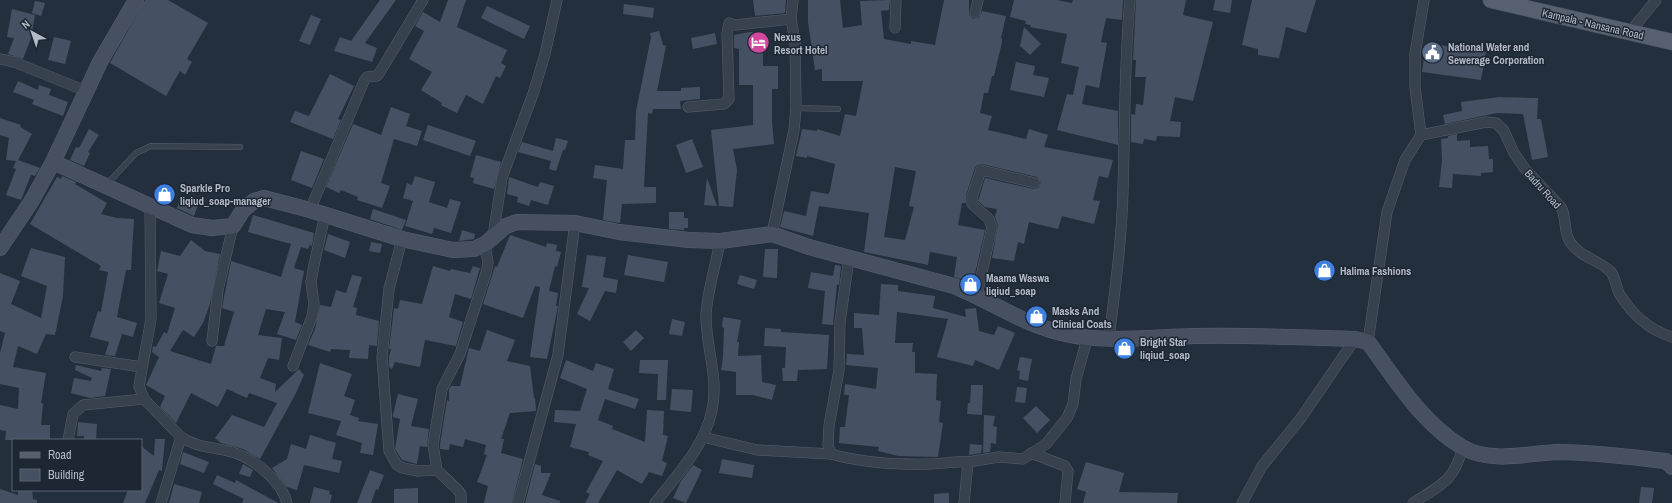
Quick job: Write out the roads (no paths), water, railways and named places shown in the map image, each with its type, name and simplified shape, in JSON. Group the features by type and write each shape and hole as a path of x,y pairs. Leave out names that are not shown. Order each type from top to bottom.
{"main road":[{"name":"Kampala - Nansana Road","path":"1491,0 1672,42"}],"street":[{"path":"0,248 31,202 53,162 86,91 112,41 136,0"},
{"path":"310,210 364,81 367,78 377,76 423,0"},
{"path":"461,503 460,494 457,489 437,470 433,445 441,394 460,354 486,273 489,240 502,178 534,91 545,54 557,0"},
{"path":"772,234 794,130 796,108 794,41 791,19 793,0"},
{"path":"895,28 896,0"},
{"path":"975,13 978,0"},
{"path":"1109,338 1119,251 1123,190 1124,107 1130,0"},
{"path":"1242,503 1262,466 1362,340 1386,212 1405,160 1421,135 1415,87 1415,54 1424,0"},
{"path":"1630,32 1656,0"},
{"path":"688,107 724,104 729,99 727,33 729,24 736,26 791,19"},
{"path":"0,59 14,62 86,91"},
{"name":"Badru Road","path":"1421,135 1486,122 1496,123 1504,131 1514,153 1524,168 1561,207 1565,214 1565,228 1571,242 1580,252 1601,264 1614,275 1619,292 1640,319 1661,333 1672,337"},
{"path":"53,162 192,225 212,228 233,226"},
{"path":"976,295 992,228 989,219 972,204 972,197 981,170 1035,183"},
{"path":"212,340 218,290 233,226 243,210 254,201 264,198 310,210 402,239 453,250 474,249 489,240 506,226 517,222 575,223 619,232 689,240 720,241 772,234 810,247 886,269 924,277 976,295 1015,316 1043,328 1087,339 1252,335 1362,340 1409,399 1430,422 1463,447 1483,454 1505,456 1564,452 1670,462"},
{"path":"150,207 151,319 139,386 144,399 181,438 201,446 232,452 245,457 261,467 272,478 286,497 287,503"},
{"path":"293,366 312,317 314,304 312,282 325,215"},
{"path":"518,503 558,355 575,223"},
{"path":"402,239 388,289 382,357 389,451 397,464 403,468 418,471 437,470"},
{"path":"655,503 703,436 712,410 714,383 713,364 709,347 706,316 709,292 720,241"},
{"path":"831,454 828,445 829,426 839,370 840,322 850,258"},
{"path":"703,436 757,450 831,454 877,462 932,464 956,461 968,462 999,457 1023,459 1031,452 1046,444 1067,418 1073,404 1076,379 1087,339"},
{"path":"75,357 142,367"},
{"path":"68,439 73,414 83,405 144,399"},
{"path":"161,503 181,438"},
{"path":"1413,503 1448,481 1458,464 1463,447"},
{"path":"1031,452 1065,466 1068,471 1065,503"},
{"path":"964,503 968,462"}],"lane":[{"path":"796,108 838,109"},
{"path":"105,186 136,153 151,146 240,147"}],"place":[{"name":"Nexus Resort Hotel","path":"759,43"},
{"name":"National Water and Sewerage Corporation","path":"1433,53"},
{"name":"Sparkle Pro liqiud_soap-manager","path":"165,194"},
{"name":"Halima Fashions","path":"1324,271"},
{"name":"Maama Waswa liqiud_soap","path":"970,284"},
{"name":"Masks And Clinical Coats","path":"1036,317"},
{"name":"Bright Star liqiud_soap","path":"1125,348"}]}
